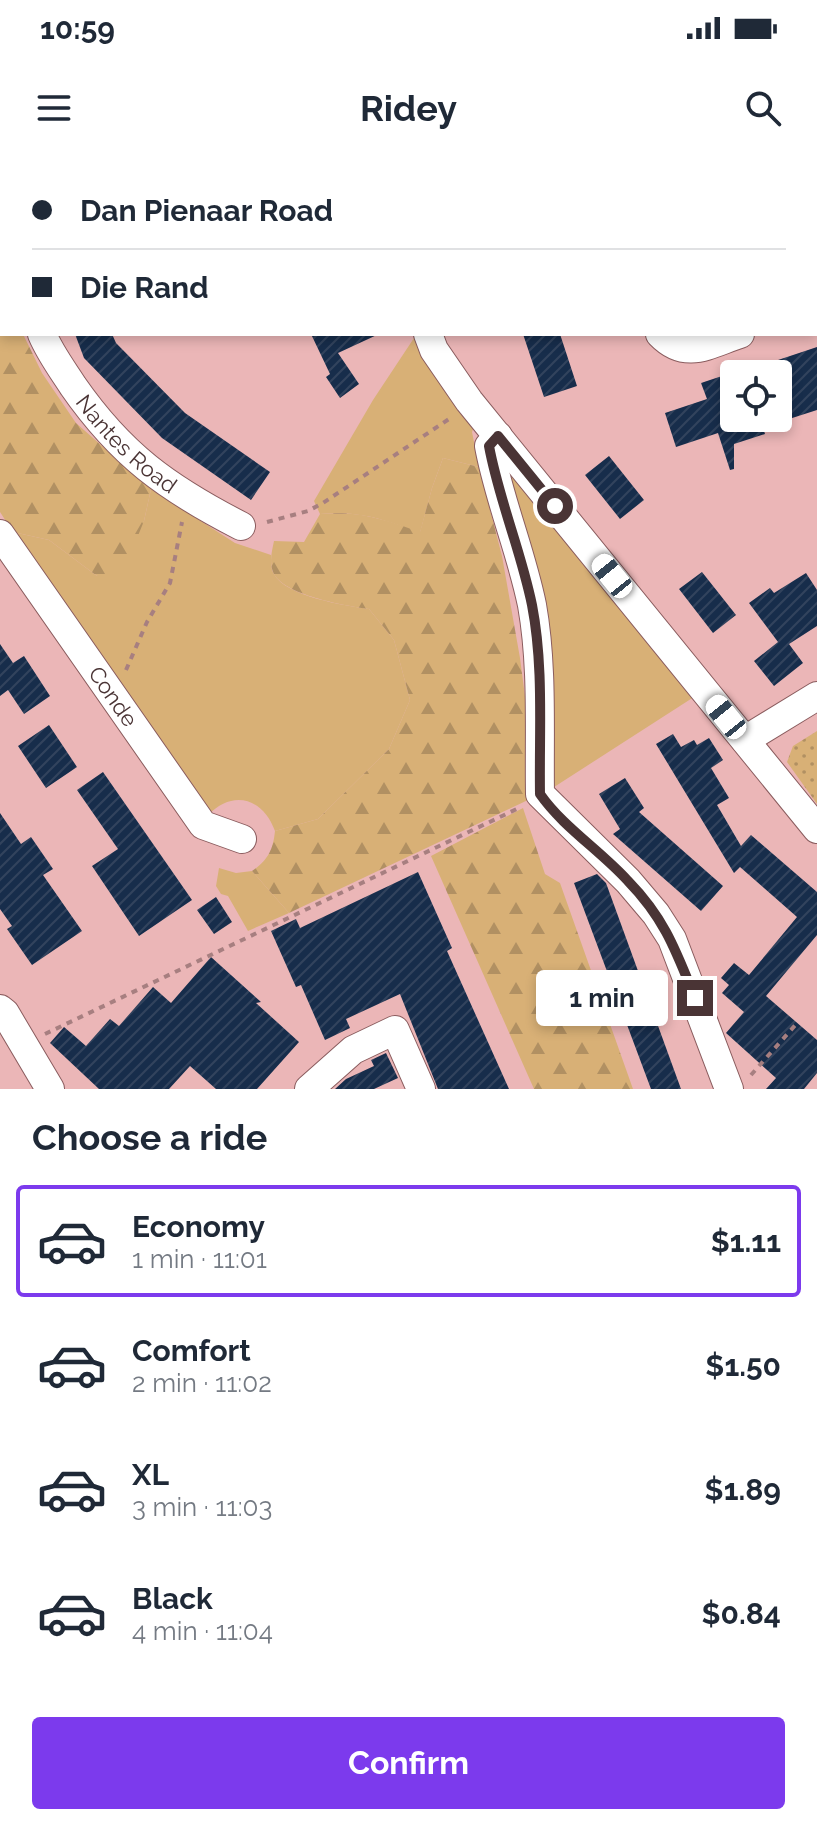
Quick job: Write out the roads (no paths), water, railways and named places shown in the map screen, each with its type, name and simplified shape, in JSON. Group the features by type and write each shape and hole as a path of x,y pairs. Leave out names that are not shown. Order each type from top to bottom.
{"street":[{"name":"Nantes Road","path":"43,336 50,352 94,416 128,453 187,496 241,526"},
{"path":"429,336 434,350 469,401 817,829"},
{"path":"662,336 671,346 690,351 734,336"},
{"path":"498,436 489,446 494,476 525,576 537,645 541,797 628,881 656,914 672,939 729,1088"},
{"name":"Conde","path":"0,534 203,825 242,839"},
{"path":"745,740 817,696"},
{"path":"0,1009 25,1044 50,1089"},
{"path":"309,1089 353,1050 395,1030 421,1089"}]}
